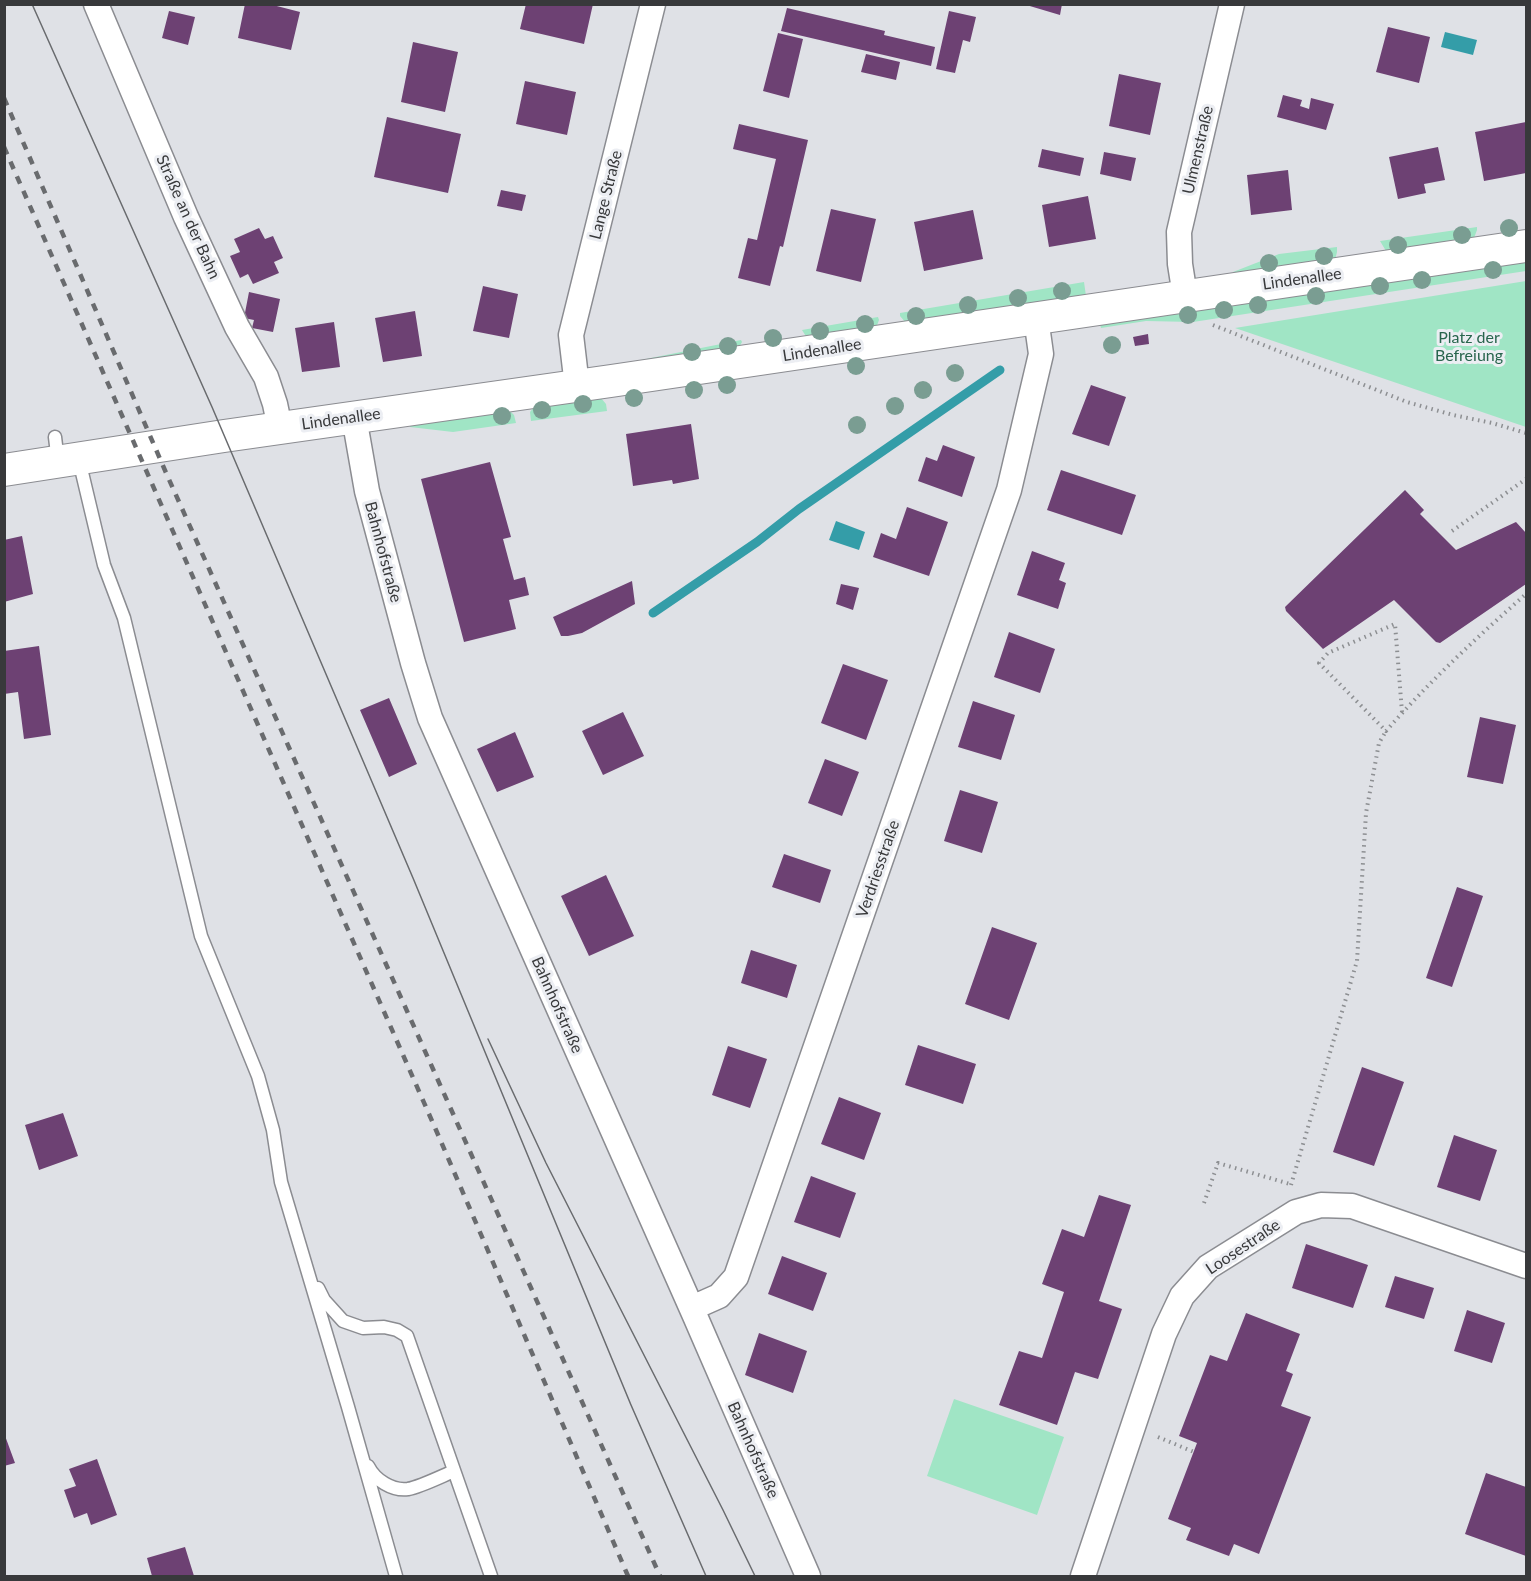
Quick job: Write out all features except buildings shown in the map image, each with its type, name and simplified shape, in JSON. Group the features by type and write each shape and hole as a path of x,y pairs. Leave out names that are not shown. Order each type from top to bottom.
{"street":[{"name":"Lange Straße","path":"577,386 571,335 653,4"},
{"name":"Ulmenstraße","path":"1185,296 1180,264 1179,232 1232,4"},
{"name":"Straße an der Bahn","path":"101,6 186,217 237,327 266,377 280,428"},
{"name":"Lindenallee","path":"4,470 64,452 117,453 1527,246"},
{"name":"Verdriesstraße","path":"692,1308 719,1296 736,1277 1009,490 1041,354 1036,318"},
{"name":"Bahnhofstraße","path":"354,417 367,491 430,718 692,1308 808,1576"},
{"name":"Loosestraße","path":"1083,1576 1164,1334 1182,1296 1208,1267 1296,1212 1321,1205 1352,1206 1527,1266"}],"lane":[{"path":"64,452 124,618 201,936 258,1076 273,1130 281,1182 396,1576"},
{"path":"307,1268 324,1300 343,1321 363,1329 384,1327 397,1330 407,1336 491,1576"},
{"path":"362,1455 370,1471 382,1483 396,1488 409,1489 454,1471"}],"path":[{"path":"1212,324 1407,402 1527,433"},
{"path":"1452,531 1527,479"},
{"path":"1296,1212 1290,1184 1357,961 1366,813 1379,743 1402,712 1467,646 1527,594"},
{"path":"1386,731 1319,663 1328,653 1395,624 1402,712"},
{"path":"1204,1203 1218,1163 1290,1184"}],"green space":[{"path":"1477,227 1474,238 1386,251 1380,241"},
{"path":"1337,247 1335,260 1234,274 1233,272 1279,254"},
{"path":"1526,261 1526,271 1193,322 1146,321 1101,328 1100,324"},
{"name":"Platz der Befreiung","path":"1526,281 1526,427 1235,328"},
{"path":"1084,282 1086,296 906,323 900,316 900,313"},
{"path":"878,317 876,328 807,338 802,330"},
{"path":"741,340 738,349 631,364 631,362"},
{"path":"601,398 606,404 607,411 531,421 530,412 534,407"},
{"path":"509,410 514,415 516,423 453,432 410,427 409,424"},
{"path":"954,1399 1064,1437 1037,1515 927,1476"}],"water":[{"path":"1445,32 1477,40 1473,55 1441,47"},
{"path":"836,521 865,532 859,550 829,540"}],"waterway":[{"path":"653,613 1000,370"}],"tram line":[{"path":"32,4 212,407 413,878 631,1405 706,1576"},
{"path":"488,1039 546,1163 755,1576"}],"railway":[{"path":"4,98 167,475 660,1576"},
{"path":"4,147 436,1130 628,1576"}]}
